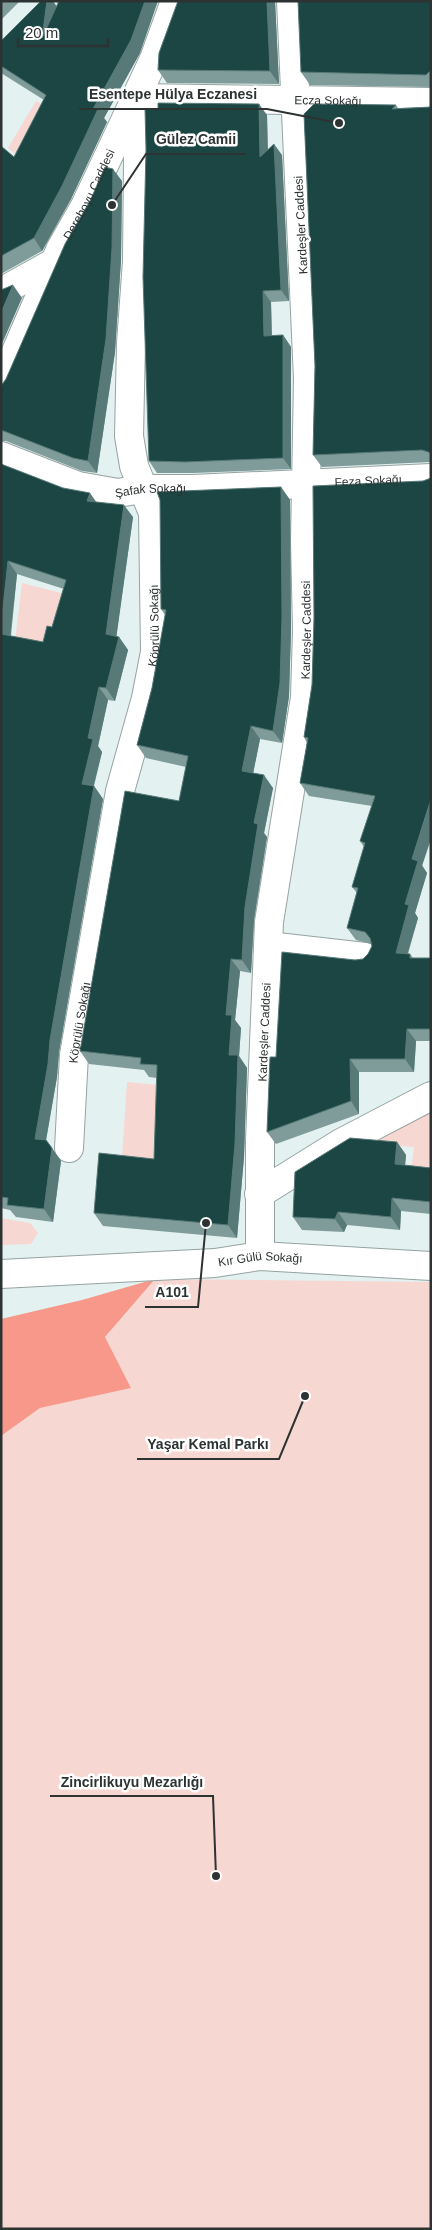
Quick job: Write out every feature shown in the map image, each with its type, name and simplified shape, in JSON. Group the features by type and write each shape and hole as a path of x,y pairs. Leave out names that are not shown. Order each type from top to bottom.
{"street":[{"name":"Dereboyu Caddesi","path":"1,386 55,262 85,206 136,98 176,1"},
{"name":"Kardeşler Caddesi","path":"260,1256 259,1194 264,1008 269,922 305,696 307,630 306,482 308,379 298,195 297,101 291,1"},
{"name":"Ecza Sokağı","path":"136,98 431,102"},
{"name":"Köprülü Sokağı","path":"69,1148 75,1045 120,791 146,698 155,652 153,513 134,466 129,436 131,343 137,261 138,160 136,98"},
{"path":"1,292 55,262"},
{"name":"Şafak Sokağı","path":"1,456 78,486 118,492 142,489 193,489 306,482"},
{"name":"Feza Sokağı","path":"306,482 431,478"},
{"path":"268,946 365,957"},
{"path":"259,1194 341,1143 431,1096"},
{"name":"Kır Gülü Sokağı","path":"1,1274 215,1264 260,1256 431,1266"}],"shaded area":[{"path":"36,101 51,110 24,161 8,148"},
{"path":"22,583 69,595 47,650 15,641"},
{"path":"127,1082 160,1085 155,1160 122,1158"},
{"path":"431,1108 431,1173 411,1172 414,1147 366,1143"},
{"path":"1,1218 30,1223 38,1233 31,1244 1,1245"},
{"path":"155,1279 431,1282 431,2229 1,2229 1,1436 40,1408 131,1388 105,1337"},
{"path":"155,1279 105,1337 131,1388 40,1408 1,1436 1,1319 82,1300"}],"building":[{"path":"41,1 47,1 42,38 59,1 145,1 131,40 93,109 98,109 62,186 34,238 1,256 1,146 14,157 46,95 1,66 1,41"},
{"path":"178,1 267,1 270,71 158,70 159,53"},
{"path":"298,1 431,1 431,70 426,75 301,72"},
{"path":"158,103 259,104 260,157 274,144 281,290 263,291 264,336 283,335 283,458 185,462 149,461 143,277 145,109 158,109"},
{"path":"314,104 396,105 392,109 431,107 431,453 422,450 313,455 315,366 304,114"},
{"path":"105,167 113,169 112,248 106,339 88,461 73,458 1,430 1,386 6,379 65,244 90,201"},
{"path":"13,285 1,313 1,290"},
{"path":"1,464 63,488 90,493 87,501 124,505 106,634 119,637 106,688 99,687 88,738 93,739 82,784 94,786 50,1040 48,1064 35,1139 46,1140 52,1148 44,1209 7,1205 8,1198 1,1197 1,634 43,642 47,626 52,627 66,580 8,561 1,626"},
{"path":"431,478 431,799 412,859 418,861 405,904 409,905 396,953 410,954 410,958 431,958 431,1029 407,1029 405,1059 350,1059 351,1101 267,1132 270,1057 276,1057 282,952 355,960 363,959 372,946 370,938 365,932 347,928 358,888 352,887 365,843 360,841 375,796 300,783 308,738 304,737 312,685 314,618 313,486 423,481"},
{"path":"281,487 282,617 280,683 273,731 251,726 242,771 264,775 254,823 258,824 245,907 242,960 231,959 226,1015 232,1015 229,1055 238,1055 235,1144 228,1225 94,1213 99,1153 154,1159 157,1065 140,1064 141,1058 80,1051 125,791 179,801 188,756 137,745 152,688 166,610 161,609 160,500 157,492"},
{"path":"350,1138 397,1142 395,1164 431,1168 431,1202 392,1198 391,1217 338,1212 335,1219 293,1217 295,1172"}],"place":[{"name":"Esentepe Hülya Eczanesi","path":"339,123"},
{"name":"Gülez Camii","path":"112,205"},
{"name":"A101","path":"206,1223"},
{"name":"Yaşar Kemal Parkı","path":"305,1396"},
{"name":"Zincirlikuyu Mezarlığı","path":"216,1876"}]}
